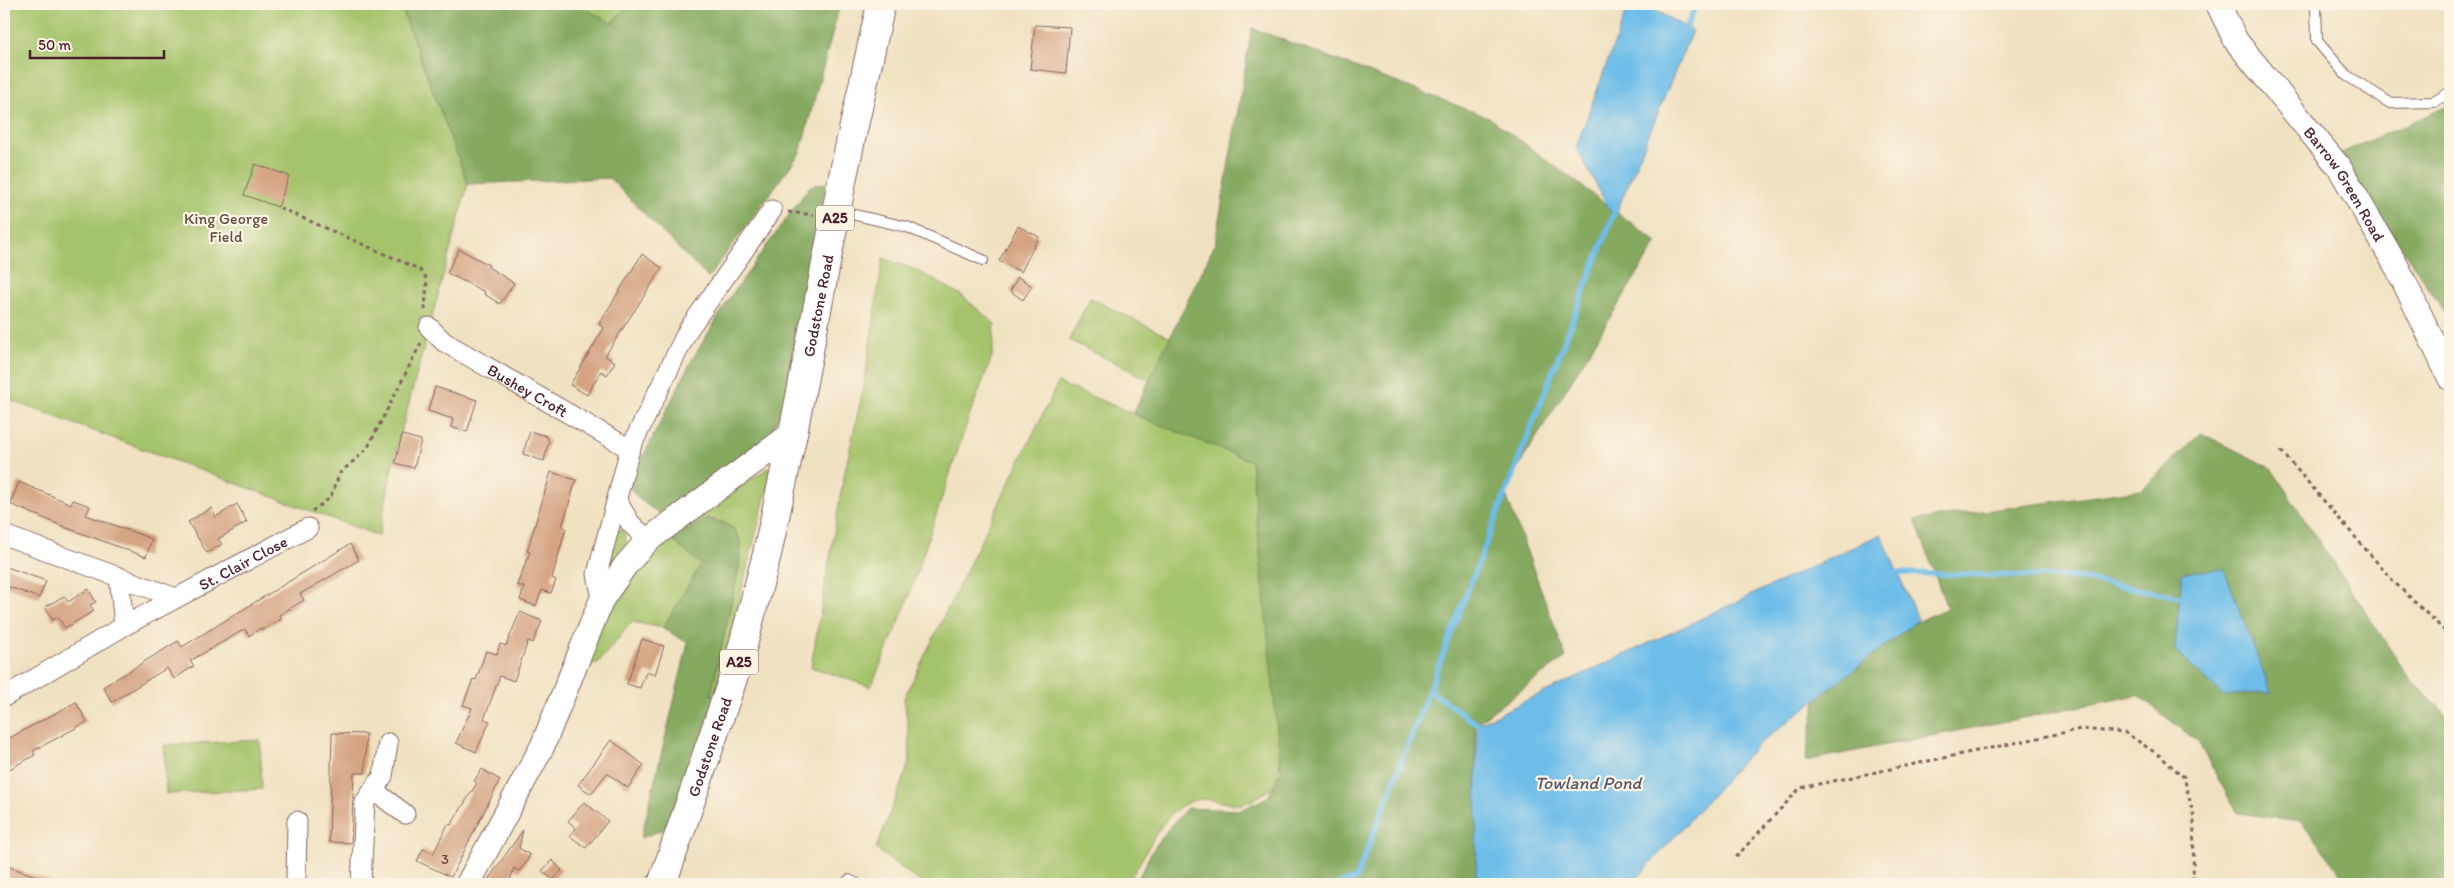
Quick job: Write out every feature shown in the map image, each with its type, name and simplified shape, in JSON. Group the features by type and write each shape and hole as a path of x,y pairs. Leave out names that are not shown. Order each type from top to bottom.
{"main road":[{"name":"Godstone Road","path":"662,884 738,664 767,554 793,433 826,213 881,4"}],"street":[{"name":"Barrow Green Road","path":"2218,4 2236,41 2340,167 2398,269 2450,378"},
{"path":"602,599 597,574 630,449 688,330 772,210"},
{"name":"Bushey Croft","path":"429,327 444,342 630,449"},
{"path":"468,884 542,747 602,599 625,566 648,540 793,433"},
{"path":"617,501 631,524 648,540"},
{"name":"St. Clair Close","path":"4,697 124,626 308,528"},
{"path":"4,535 176,598"},
{"path":"120,577 124,626"},
{"path":"361,884 365,802 383,776 388,743"},
{"path":"373,790 405,814"},
{"path":"296,884 297,821"}],"lane":[{"path":"2316,4 2317,41 2346,75 2390,103 2434,102 2450,92"},
{"path":"826,213 907,227 983,260"},
{"path":"845,884 849,880 857,884"}],"path":[{"path":"280,208 419,269 427,279 424,319 429,327 367,449 340,473 330,498 312,511 308,528"},
{"path":"772,210 826,213"},
{"path":"2280,451 2393,581 2450,636"},
{"path":"1736,857 1800,788 2082,730 2126,733 2160,756 2184,777 2194,817 2193,884"}],"green space":[{"name":"King George Field","path":"4,4 400,4 468,184 394,458 379,536 4,398"},
{"path":"400,4 577,4 612,23 630,4 840,4 800,153 708,278 609,178 468,184"},
{"path":"539,4 646,4 613,44"},
{"path":"1252,28 1490,118 1657,242 1504,490 1566,657 1475,724 1478,884 1131,884 1141,873 1160,840 1187,808 1241,810 1268,797 1281,771 1251,461 1133,414 1215,244"},
{"path":"2450,105 2450,320 2339,154"},
{"path":"826,183 787,400 770,433 662,516 638,498 628,486 692,360 732,294 810,186"},
{"path":"883,258 916,270 961,295 995,324 992,357 969,417 907,602 871,687 811,667 843,481 864,385"},
{"path":"1090,298 1171,338 1150,380 1069,340"},
{"path":"1058,383 1251,461 1286,726 1276,785 1255,799 1242,804 1201,799 1183,805 1172,813 1163,824 1125,884 923,884 876,849 910,761 909,734 904,698"},
{"path":"2201,433 2271,468 2411,681 2450,718 2450,884 2349,884 2301,821 2237,813 2198,742 2138,695 1805,761 1822,667 1947,608 1915,520 2142,490"},
{"path":"768,468 772,470 715,695 711,694 739,567 741,543 734,529 722,522 706,518 673,540 702,564 663,628 632,622 596,665 587,662 598,629 614,599 635,573 658,549 684,527"},
{"path":"706,518 722,522 734,529 741,543 739,567 711,694 715,695 677,824 641,838 688,643 663,628 701,564 673,541"},
{"path":"616,530 621,530 625,535 627,545 608,569"},
{"path":"260,740 262,789 166,794 164,745"}],"water":[{"path":"1629,4 1644,4 1692,31 1614,218 1576,147"},
{"name":"Towland Pond","path":"1881,534 1918,620 1755,747 1632,884 1476,884 1477,724"},
{"path":"2224,569 2271,692 2224,696 2175,651 2182,573"}],"building":[{"path":"1035,25 1070,27 1066,73 1030,69"},
{"path":"255,164 289,176 278,207 244,195"},
{"path":"1018,226 1039,237 1021,272 999,261"},
{"path":"459,249 489,265 488,267 514,283 500,304 484,294 485,292 447,273"},
{"path":"642,254 662,268 605,356 615,362 607,375 601,371 587,395 570,385 604,328 599,324"},
{"path":"1018,277 1032,286 1023,300 1010,291"},
{"path":"435,387 477,400 467,432 451,427 453,419 428,411"},
{"path":"530,431 546,436 549,441 544,461 523,454"},
{"path":"402,435 421,440 414,468 395,463"},
{"path":"551,472 576,480 562,527 566,528 552,578 556,580 551,593 542,590 536,606 520,600 524,587 517,585 530,552 527,551"},
{"path":"19,482 71,504 73,500 90,506 86,515 152,539 146,557 67,528 10,504"},
{"path":"237,504 247,522 218,539 222,544 207,553 188,522 211,508 216,517"},
{"path":"350,544 359,560 300,594 304,600 279,615 281,619 249,636 245,629 190,661 194,666 174,679 167,668 112,702 103,687 178,641 182,647"},
{"path":"4,566 46,581 39,598 4,585"},
{"path":"88,589 96,602 90,605 94,611 65,628 58,617 53,620 45,607 64,596 68,602"},
{"path":"520,612 542,621 533,643 528,641 514,681 500,676 484,719 490,721 476,752 456,743 472,708 463,705 473,679 476,680 486,651 497,654 500,644 506,646"},
{"path":"642,639 664,646 655,675 646,672 640,688 627,684"},
{"path":"76,702 87,722 33,751 35,755 4,772 4,741"},
{"path":"332,733 366,734 365,773 354,773 351,843 329,842"},
{"path":"611,740 644,765 628,788 607,773 591,794 578,785"},
{"path":"482,769 500,780 451,877 417,861 423,849 433,854 448,824 451,825 477,783 474,781"},
{"path":"584,802 608,821 586,848 570,836 576,828 568,821"},
{"path":"523,830 519,848 530,855 525,864 519,871 514,868 509,884 485,884"},
{"path":"552,860 562,870 553,880 542,871"},
{"path":"4,865 53,882 53,884 4,884"}],"waterway":[{"path":"1684,34 1696,4"},
{"path":"1337,884 1356,879 1615,211"},
{"path":"1898,573 2073,577 2180,597"},
{"path":"1429,690 1477,724"}]}
